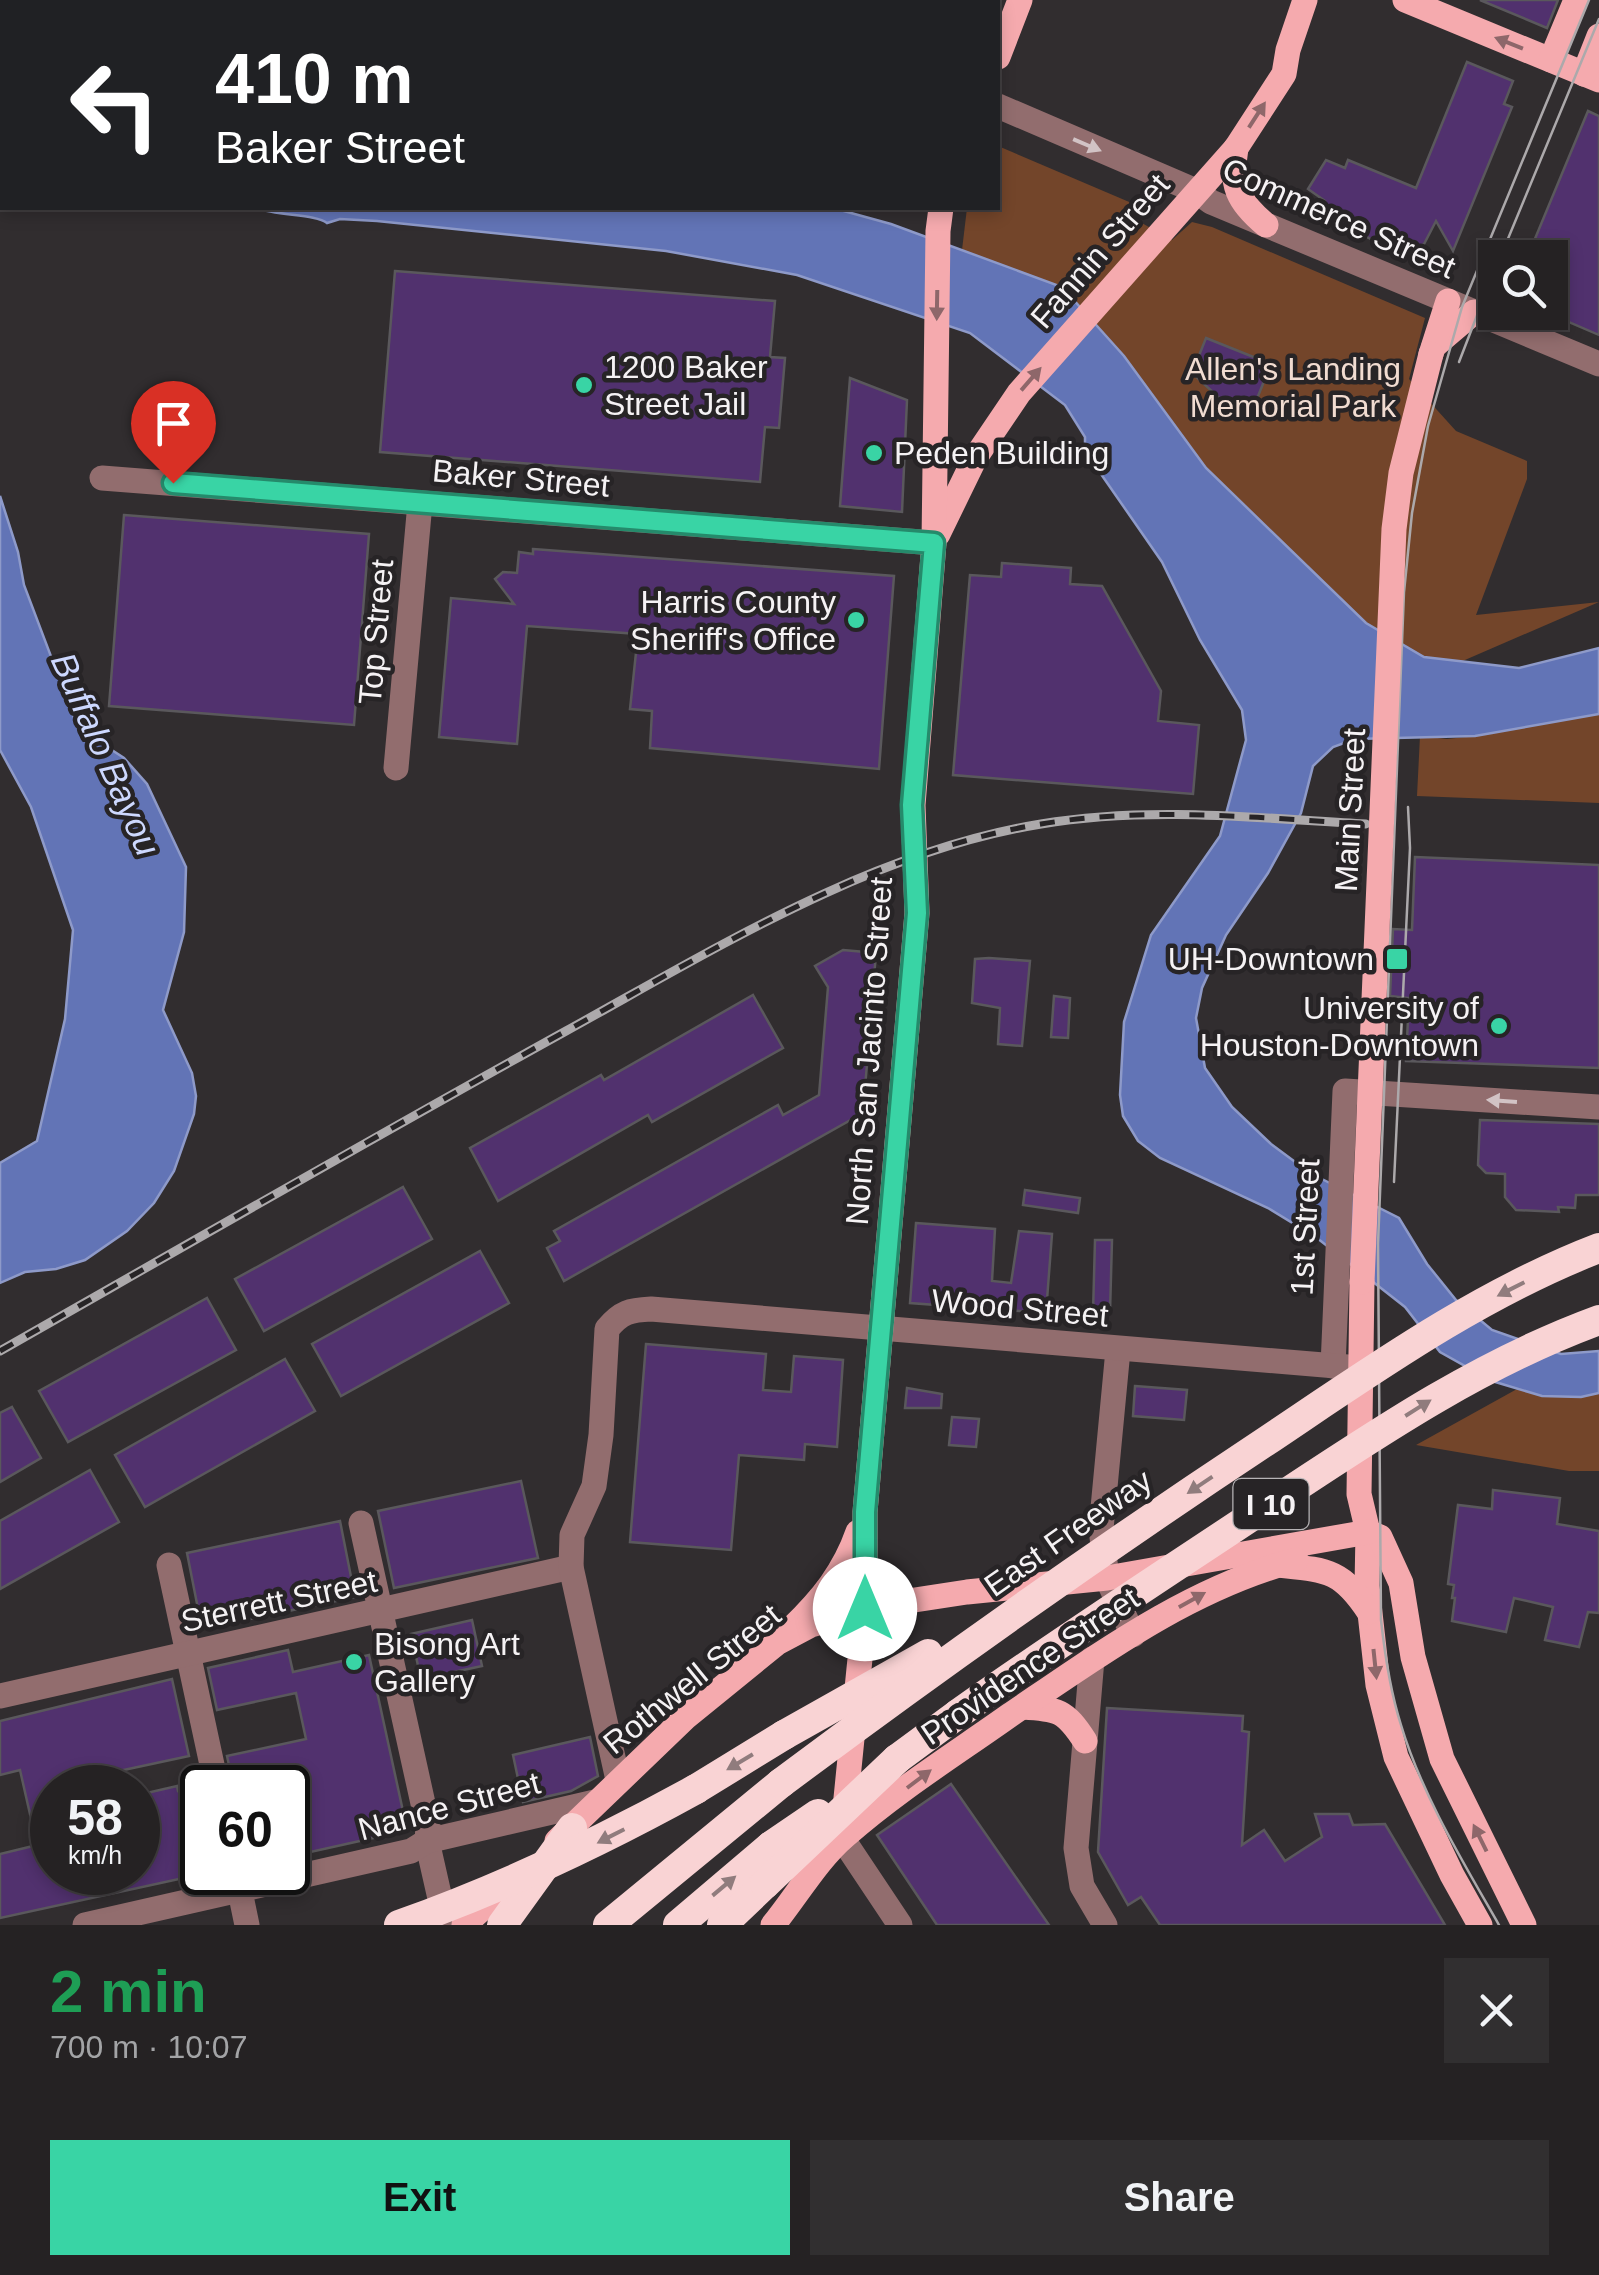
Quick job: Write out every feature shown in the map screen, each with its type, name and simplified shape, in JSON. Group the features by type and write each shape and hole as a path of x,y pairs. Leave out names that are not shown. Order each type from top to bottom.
{"highway":[{"name":"East Freeway","path":"608,1925 781,1784 1077,1567 1439,1330 1517,1286 1599,1248"},
{"name":"I 10","path":"678,1925 771,1846 1038,1657 1418,1408 1522,1352 1599,1320"},
{"path":"399,1925 575,1854 696,1789 1077,1567"},
{"path":"722,1925 898,1759"},
{"path":"502,1925 572,1828"}],"main road":[{"path":"1000,52 1020,0"},
{"name":"Fannin Street","path":"934,543 975,458 1019,393 1236,148 1284,74 1288,50 1306,0"},
{"path":"1405,0 1591,77 1599,36"},
{"path":"1551,60 1576,0"},
{"path":"1236,148 1233,178 1237,195 1266,225"},
{"name":"North San Jacinto Street","path":"842,1838 865,1609 865,1512 917,913 912,805 934,543 941,210"},
{"name":"Main Street","path":"1448,301 1401,473 1394,529 1362,1282 1359,1494 1368,1532 1370,1614 1378,1685 1389,1738 1452,1875 1480,1925"},
{"path":"1433,350 1474,312"},
{"path":"777,1643 828,1593 848,1559 865,1512"},
{"path":"1368,1532 1380,1537 1401,1584 1413,1658 1442,1759 1524,1925"},
{"name":"Providence Street","path":"773,1925 842,1838 942,1762 1092,1659 1233,1579 1277,1564 1344,1552 1368,1532"},
{"name":"Rothwell Street","path":"464,1925 572,1828 594,1802 686,1717 777,1643 811,1625 865,1609 967,1592 1107,1578 1368,1532"},
{"path":"1277,1564 1323,1570 1344,1579 1370,1614"},
{"path":"1022,1707 1057,1709 1073,1722 1085,1741"}],"street":[{"name":"Commerce Street","path":"1000,107 1196,191 1211,202 1599,364"},
{"name":"Baker Street","path":"102,478 934,543"},
{"name":"Top Street","path":"396,768 420,502"},
{"name":"1st Street","path":"1332,1366 1345,1101 1599,1107"},
{"name":"Wood Street","path":"571,1567 572,1536 594,1486 602,1435 607,1330 629,1310 651,1308 1360,1368"},
{"path":"1118,1350 1102,1518 1107,1578 1133,1635"},
{"path":"361,1522 446,1925"},
{"path":"169,1565 212,1765"},
{"name":"Sterrett Street","path":"0,1696 571,1567"},
{"path":"571,1567 618,1780"},
{"path":"1092,1659 1077,1867 1090,1904 1105,1925"},
{"name":"Nance Street","path":"310,1870 411,1852 427,1842 594,1802"},
{"path":"842,1838 900,1925"},
{"name":"Nance Street","path":"85,1925 192,1895"},
{"path":"240,1895 246,1925"}],"green space":[{"name":"Allen's Landing Memorial Park","path":"1000,147 1148,210 1140,222 1172,240 1192,222 1212,227 1425,318 1409,379 1456,431 1527,461 1527,479 1476,615 1599,602 1458,663 1424,657 1366,623 1206,468 1124,356 1062,287 962,250 967,210 1000,210"},
{"path":"1599,714 1599,803 1417,796 1420,736 1475,736"},
{"path":"1517,1389 1558,1396 1599,1393 1599,1471 1569,1471 1416,1445"}],"water":[{"path":"266,210 840,210 891,224 1062,287 1124,356 1206,468 1366,623 1424,657 1519,668 1599,648 1599,714 1475,736 1355,739 1333,747 1313,766 1301,813 1268,873 1226,935 1202,988 1196,1018 1205,1068 1232,1107 1271,1144 1310,1173 1399,1218 1427,1264 1456,1300 1492,1330 1561,1354 1599,1351 1599,1393 1581,1397 1542,1396 1492,1381 1440,1352 1405,1307 1317,1238 1268,1208 1160,1158 1138,1141 1123,1116 1120,1095 1124,1022 1151,935 1220,836 1246,740 1242,710 1200,640 1162,562 1085,451 1085,437 1065,405 970,333 797,275 666,251 377,221 340,219 327,223"},
{"name":"Buffalo Bayou","path":"0,496 24,585 78,728 124,758 147,784 186,867 184,932 163,1010 192,1073 196,1096 194,1114 174,1171 154,1203 127,1231 85,1260 56,1269 25,1272 0,1283 0,1163 37,1141 65,1019 73,930 31,807 0,750"}],"building":[{"path":"1480,0 1558,0 1547,28"},
{"path":"1467,62 1513,81 1504,104 1512,107 1453,251 1436,221 1424,244 1410,251 1377,242 1321,214 1325,201 1308,189 1326,160 1345,168 1348,160 1416,188"},
{"path":"1588,111 1599,116 1599,335 1568,322 1568,240 1534,240"},
{"name":"1200 Baker Street Jail","path":"395,271 775,301 770,357 785,358 779,428 765,427 760,482 380,452"},
{"path":"1206,338 1271,364 1250,416 1229,407 1192,373"},
{"name":"Peden Building","path":"850,378 907,400 902,512 840,506"},
{"path":"124,515 369,534 354,725 109,706"},
{"path":"533,549 894,576 879,769 650,748 652,711 630,709 638,634 527,626 517,744 439,737 451,598 514,604 495,579 503,572 517,573 519,552 533,554"},
{"path":"1002,563 1071,568 1070,584 1102,586 1161,691 1158,721 1199,725 1193,794 953,775 970,575 1001,577"},
{"path":"1415,857 1599,865 1599,1068 1406,1061 1409,998 1390,996 1393,929 1412,930"},
{"path":"843,950 876,953 863,1113 564,1281 547,1248 560,1241 554,1231 778,1105 783,1115 819,1095 828,987 815,966"},
{"path":"975,959 1030,961 1022,1046 998,1044 1000,1008 972,1003"},
{"path":"753,995 783,1048 652,1122 648,1115 498,1201 470,1148 601,1075 604,1080"},
{"path":"1054,996 1070,998 1068,1038 1051,1037"},
{"path":"1480,1120 1599,1124 1599,1195 1576,1195 1575,1208 1558,1207 1559,1212 1516,1210 1505,1197 1505,1174 1486,1173 1478,1165"},
{"path":"403,1187 432,1239 264,1331 235,1279"},
{"path":"1025,1190 1080,1198 1078,1213 1023,1205"},
{"path":"916,1223 995,1229 992,1281 1011,1283 1019,1231 1052,1234 1046,1313 910,1303"},
{"path":"1095,1240 1112,1240 1110,1313 1093,1313"},
{"path":"480,1251 509,1303 341,1396 312,1344"},
{"path":"207,1298 236,1350 68,1442 39,1391"},
{"path":"646,1344 766,1354 763,1390 791,1392 794,1356 843,1360 837,1447 805,1444 804,1460 739,1455 731,1550 630,1542"},
{"path":"285,1359 315,1411 145,1507 115,1455"},
{"path":"1135,1386 1187,1390 1184,1420 1133,1416"},
{"path":"907,1388 942,1394 941,1408 905,1408"},
{"path":"12,1407 41,1458 0,1482 0,1413"},
{"path":"952,1417 979,1419 976,1447 949,1445"},
{"path":"90,1470 119,1522 0,1589 0,1521"},
{"path":"521,1481 538,1558 394,1588 378,1511"},
{"path":"1493,1490 1560,1498 1557,1524 1599,1531 1599,1613 1588,1612 1579,1647 1545,1640 1553,1607 1514,1598 1506,1632 1452,1621 1454,1585 1448,1584 1458,1505 1492,1509"},
{"path":"340,1521 355,1597 202,1629 187,1553"},
{"path":"472,1620 482,1666 421,1679 411,1634"},
{"path":"288,1650 293,1672 369,1655 406,1825 400,1832 310,1852 310,1765 229,1765 227,1756 306,1739 296,1693 217,1710 208,1668"},
{"path":"172,1679 189,1756 147,1765 30,1765 30,1814 20,1770 0,1775 0,1721"},
{"path":"1107,1708 1243,1716 1242,1731 1249,1732 1242,1845 1264,1830 1285,1861 1322,1837 1315,1814 1349,1814 1353,1825 1385,1824 1445,1925 1160,1925 1141,1897 1128,1905 1098,1852"},
{"path":"590,1737 598,1776 571,1791 523,1802 513,1755"},
{"path":"951,1784 1049,1925 937,1925 877,1835"},
{"path":"177,1786 180,1791 180,1879 160,1883 160,1790"},
{"path":"30,1847 30,1895 106,1895 0,1918 0,1854"}],"tram line":[{"path":"1499,1925 1420,1777 1397,1712 1381,1620 1378,1244 1404,592 1412,513 1428,426 1462,307 1589,0"},
{"path":"1507,240 1599,19"},
{"path":"1459,362 1478,313"},
{"path":"1394,1182 1410,848 1408,807"}],"railway":[{"path":"0,1351 737,937 855,880 978,838 1081,819 1203,815 1366,824"}],"place":[{"name":"1200 Baker Street Jail","path":"584,385"},
{"name":"Peden Building","path":"874,453"},
{"name":"Harris County Sheriff's Office","path":"856,620"},
{"name":"UH-Downtown","path":"1397,959"},
{"name":"University of Houston-Downtown","path":"1499,1026"},
{"name":"Bisong Art Gallery","path":"354,1662"}],"route":[{"path":"173,483 934,543 912,805 917,913 865,1512 865,1609"}]}
